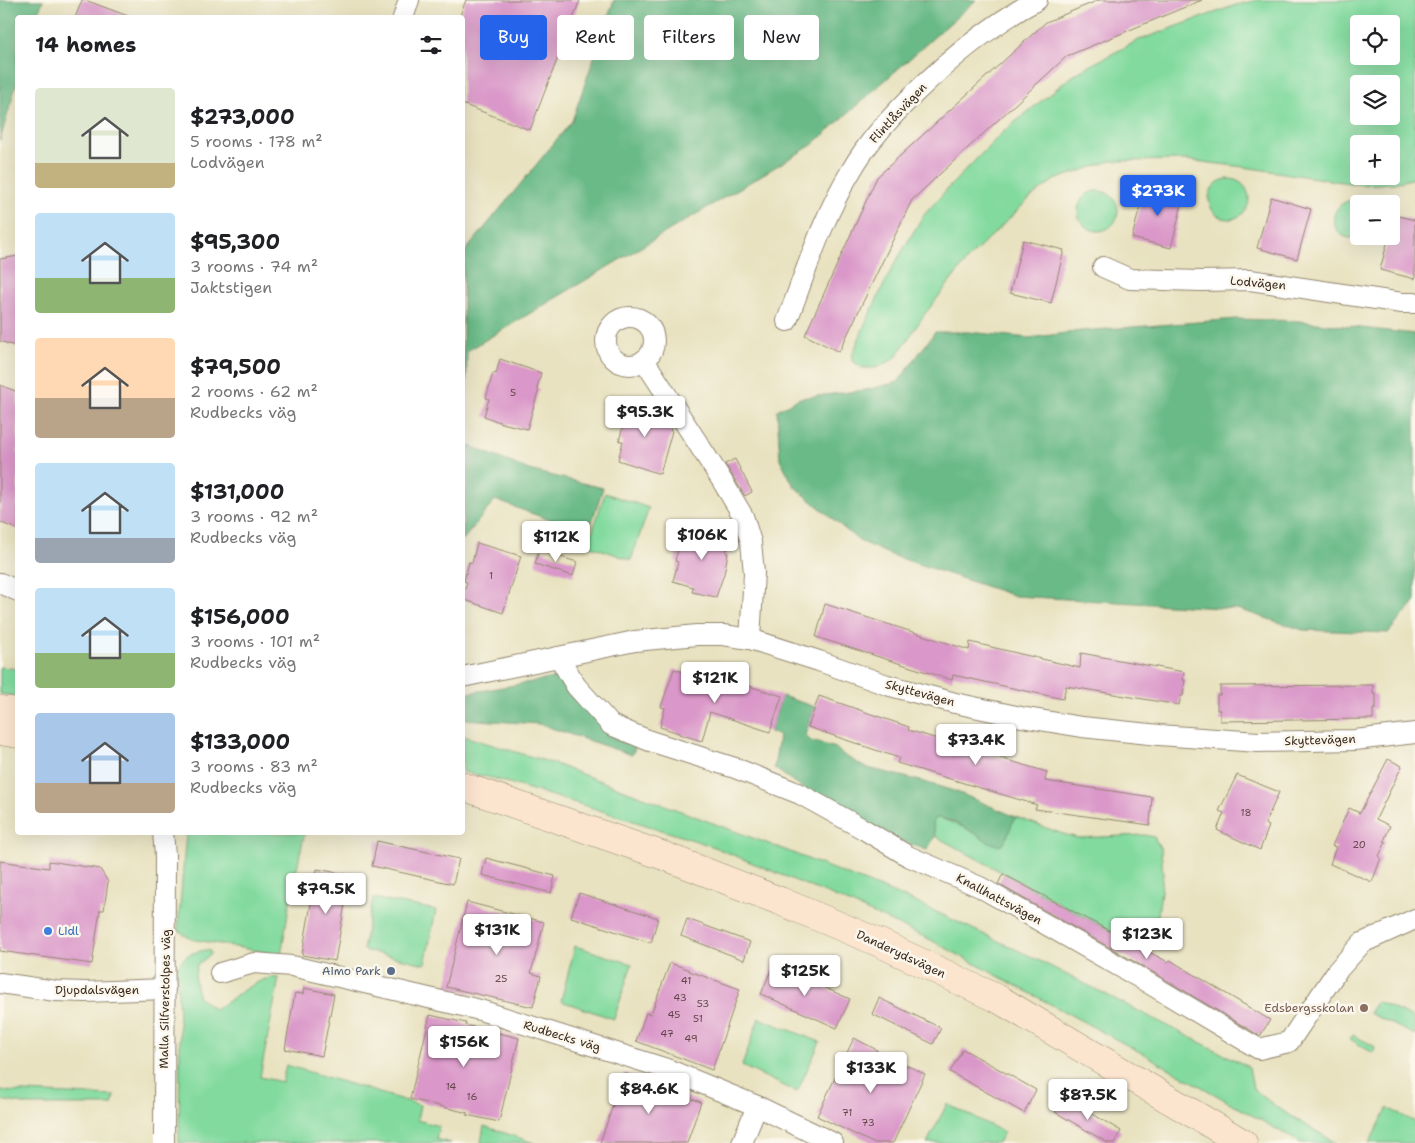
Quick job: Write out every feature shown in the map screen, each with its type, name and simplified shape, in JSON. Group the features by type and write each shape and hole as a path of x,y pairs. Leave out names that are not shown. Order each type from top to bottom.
{"main road":[{"path":"0,710 15,712"},
{"path":"0,731 15,734"},
{"name":"Danderydsvägen","path":"465,787 667,857 780,901 882,944 1000,1000 1243,1143"},
{"name":"Danderydsvägen","path":"465,801 538,813"}],"street":[{"path":"404,15 409,0"},
{"name":"Flintlåsvägen","path":"787,321 823,228 850,171 869,143 890,118 953,58 987,32 1036,0"},
{"name":"Lodvägen","path":"1103,267 1130,279 1250,280 1402,303 1415,303"},
{"path":"644,360 717,472 743,516 751,542 754,573 750,639"},
{"path":"0,583 15,589"},
{"name":"Skyttevägen","path":"465,676 635,642 697,635 723,635 750,639 819,661 887,686 1021,718 1082,727 1258,742 1355,740 1415,733"},
{"name":"Knallhattsvägen","path":"559,657 576,686 611,725 650,741 735,768 800,794 908,856 980,887 1145,981 1259,1049 1288,1042 1337,971 1362,943 1415,919"},
{"name":"Malla Silfverstolpes väg","path":"163,835 166,856 164,1143"},
{"name":"Malla Silfverstolpes väg","path":"166,856 171,835"},
{"name":"Rudbecks väg","path":"220,973 254,963 292,966 480,1010 667,1069 757,1106 833,1143"},
{"name":"Djupdalsvägen","path":"0,983 56,991 85,992 164,989"},
{"path":"742,1143 757,1106"}],"green space":[{"path":"0,0 43,0 38,15 15,15 15,89 0,140"},
{"path":"614,0 976,0 812,145 467,351 465,444 465,252 572,121 593,60 634,60 634,15 609,15"},
{"path":"1257,0 1415,0 1415,178 1400,182 1400,135 1350,135 1350,183 1186,160 1111,161 1054,180 1029,199 968,259 924,315 896,357 875,368 863,368 852,361 852,356 865,324 891,270 923,216 1003,132 1067,80 1085,68 1139,40 1236,5"},
{"path":"1229,179 1243,185 1249,199 1243,213 1229,219 1215,213 1209,199 1215,185"},
{"path":"1098,191 1112,197 1118,211 1112,225 1098,231 1084,225 1078,211 1084,197"},
{"path":"1350,201 1350,238 1344,236 1338,231 1335,224 1334,217 1337,209"},
{"path":"1237,319 1299,321 1415,334 1415,602 1388,633 1303,630 1237,609 1015,596 891,555 859,541 794,486 780,459 777,410 800,398 866,390 898,382 935,332 968,332 1029,338 1081,331"},
{"path":"465,444 529,470 603,488 588,534 495,500 465,538"},
{"path":"605,493 649,508 631,560 588,545"},
{"path":"0,667 15,669 15,696 0,694"},
{"path":"560,677 636,745 632,755 539,724 465,719 465,694"},
{"path":"782,696 815,707 805,735 811,741 836,748 842,754 864,767 957,792 1016,817 1005,840 1000,846 960,825 935,818 933,824 935,836 927,850 888,836 818,799 774,768 779,736 770,732"},
{"path":"465,737 552,763 785,850 913,901 1030,956 1249,1067 1253,1089 1278,1108 1336,1143 1301,1143 1149,1057 929,939 847,902 709,845 492,778 465,772"},
{"path":"1016,817 1078,838 1145,835 1154,837 1161,849 1163,874 1151,953 935,836 933,824 935,818 940,818 1004,843 1011,823"},
{"path":"186,835 304,835 290,901 281,955 191,939 178,930"},
{"path":"373,898 436,910 425,964 363,950"},
{"path":"575,946 632,964 614,1019 561,1001"},
{"path":"206,950 210,951 211,954 197,965 195,975 196,987 199,997 215,1010 237,994 263,980 279,978 260,1077 282,1082 286,1065 420,1105 417,1120 439,1126 436,1139 451,1143 179,1143 180,1045 177,967 189,955"},
{"path":"1377,1001 1415,1019 1415,1035 1369,1013"},
{"path":"759,1018 820,1042 797,1092 742,1066"},
{"path":"1353,1035 1374,1046 1373,1053 1350,1039"},
{"path":"0,1091 115,1096 112,1105 30,1105 0,1100"},
{"path":"947,1104 1004,1132 998,1143 927,1143"},
{"path":"1388,1108 1415,1122 1415,1143 1369,1143"},
{"path":"484,1126 534,1143 481,1143"}],"building":[{"path":"82,0 85,0 125,15 76,15"},
{"path":"466,0 580,0 574,15 557,15 557,60 530,130 465,105 465,15 460,15"},
{"path":"1099,0 1202,0 1067,56 912,200 839,352 805,335 877,177 1046,22"},
{"path":"1145,187 1184,196 1171,248 1132,238"},
{"path":"1271,197 1311,209 1297,259 1257,248"},
{"path":"1400,216 1415,220 1415,279 1380,270 1387,245 1400,245"},
{"path":"1023,240 1064,250 1051,303 1010,293"},
{"path":"15,256 15,346 0,341 0,259"},
{"path":"500,359 541,373 537,388 539,389 527,429 484,416 489,399 486,398 493,373 496,374"},
{"path":"0,385 15,391 15,529 0,522"},
{"path":"632,401 663,411 672,425 660,474 618,460 623,441 619,441"},
{"path":"735,459 752,492 745,496 725,464"},
{"path":"688,524 730,538 724,574 716,597 692,592 693,587 673,581 678,562 675,561 681,538 684,539"},
{"path":"477,543 521,556 503,613 465,600 467,582 465,581 465,577 469,562 472,563"},
{"path":"539,550 577,562 573,576 535,564"},
{"path":"825,604 969,650 970,642 1080,668 1081,653 1184,672 1183,696 1181,696 1179,705 1066,686 1063,699 953,675 952,680 816,637"},
{"path":"674,669 717,683 719,677 782,696 770,732 710,712 702,741 660,727 665,708 661,707"},
{"path":"1373,685 1373,694 1376,694 1376,709 1373,709 1373,719 1220,721 1220,710 1217,710 1217,695 1220,695 1220,686"},
{"path":"819,696 909,727 908,730 1047,772 1045,781 1152,797 1150,825 1035,809 1037,805 897,763 899,758 808,727"},
{"path":"1388,759 1402,766 1376,819 1390,826 1372,882 1330,864 1336,847 1332,846 1349,808 1360,813"},
{"path":"1237,775 1279,792 1265,824 1269,826 1260,850 1217,830 1224,813 1219,811"},
{"path":"377,841 459,859 453,884 372,866"},
{"path":"486,858 555,876 551,893 482,875"},
{"name":"Lidl","path":"0,861 49,868 49,861 100,869 108,882 104,910 100,910 92,964 0,951"},
{"path":"317,869 350,875 335,961 302,955"},
{"path":"1003,874 1168,962 1170,960 1270,1020 1260,1036 1151,971 998,884"},
{"path":"579,893 658,918 651,943 571,917"},
{"path":"467,902 544,922 531,973 541,976 533,1007 446,987"},
{"path":"687,919 750,942 744,960 681,936"},
{"path":"670,963 740,989 712,1070 636,1041 646,1013 651,1014"},
{"path":"773,965 850,999 837,1028 761,994"},
{"path":"304,988 334,994 322,1056 285,1049 295,993 303,994"},
{"path":"879,998 941,1028 933,1044 872,1014"},
{"path":"430,1015 519,1038 499,1122 410,1099"},
{"path":"854,1038 876,1051 925,1074 893,1143 873,1143 817,1116"},
{"path":"963,1049 1036,1090 1024,1113 950,1072"},
{"path":"624,1073 650,1082 649,1085 701,1102 687,1143 600,1143"},
{"path":"1064,1097 1121,1131 1114,1143 1108,1143 1055,1112"}],"place":[{"name":"Lidl","path":"48,931"},
{"name":"Aimo Park","path":"391,971"},
{"name":"Edsbergsskolan","path":"1364,1008"}]}
